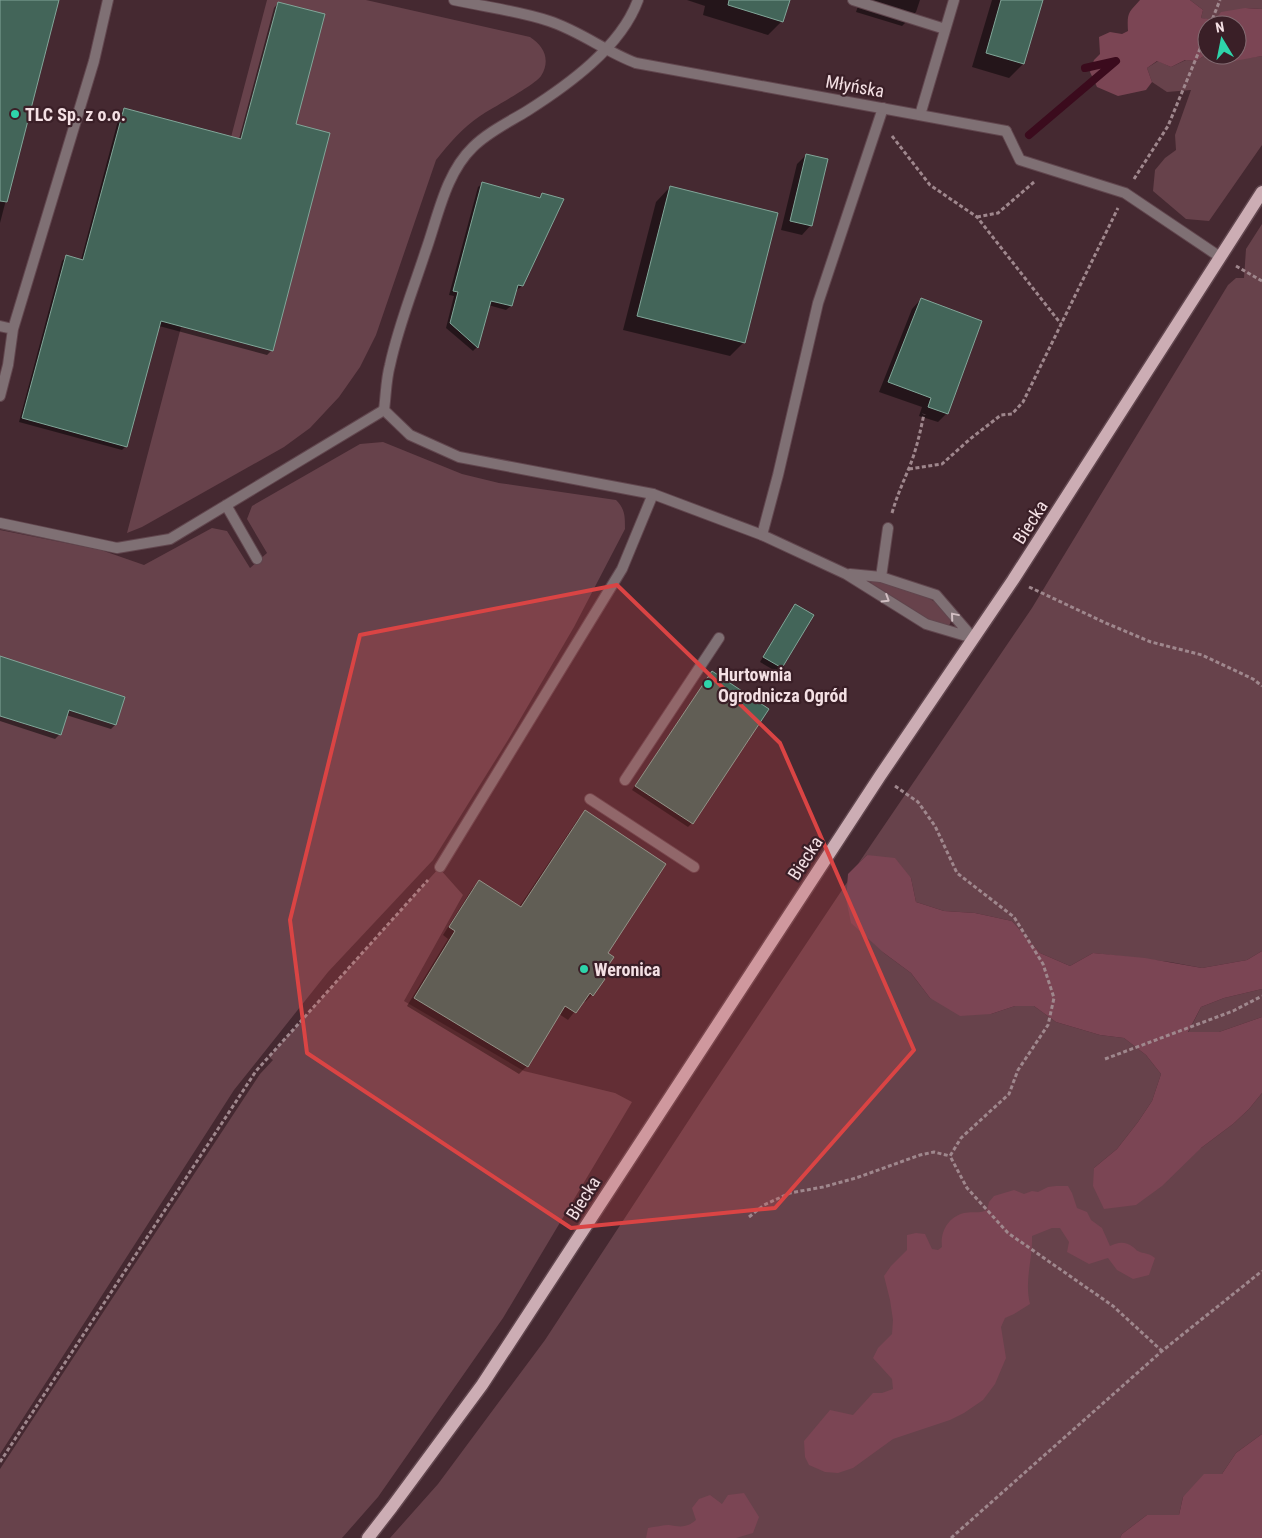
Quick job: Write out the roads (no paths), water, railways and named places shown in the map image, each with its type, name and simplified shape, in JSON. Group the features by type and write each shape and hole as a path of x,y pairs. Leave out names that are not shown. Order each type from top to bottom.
{"main road":[{"name":"Biecka","path":"368,1538 482,1385 880,776 1013,580 1262,192"}],"street":[{"path":"0,396 8,365 13,329 94,61 108,0"},
{"name":"Młyńska","path":"454,0 549,21 589,40 605,50 636,63 1006,131 1020,160 1125,194 1220,257"},
{"path":"384,410 389,366 406,310 447,188 460,163 473,146 549,97 605,50 630,18 638,0"},
{"path":"853,0 945,29"},
{"path":"920,115 954,0"},
{"path":"762,536 818,303 883,108"},
{"path":"0,326 13,329"},
{"path":"384,410 410,434 459,457 653,494 762,536 846,574 926,624 973,638"},
{"path":"0,523 117,548 170,539 384,410"},
{"path":"440,867 622,569 653,494"},
{"path":"226,505 257,559"},
{"path":"881,577 888,528"},
{"path":"846,574 881,577 936,595 973,638"},
{"path":"625,780 720,638"},
{"path":"590,799 694,866"}],"waterway":[{"path":"1029,135 1116,61 1085,68"}],"place":[{"name":"TLC Sp. z o.o.","path":"15,114"},
{"name":"Hurtownia Ogrodnicza Ogród","path":"708,684"},
{"name":"Weronica","path":"584,969"}]}
